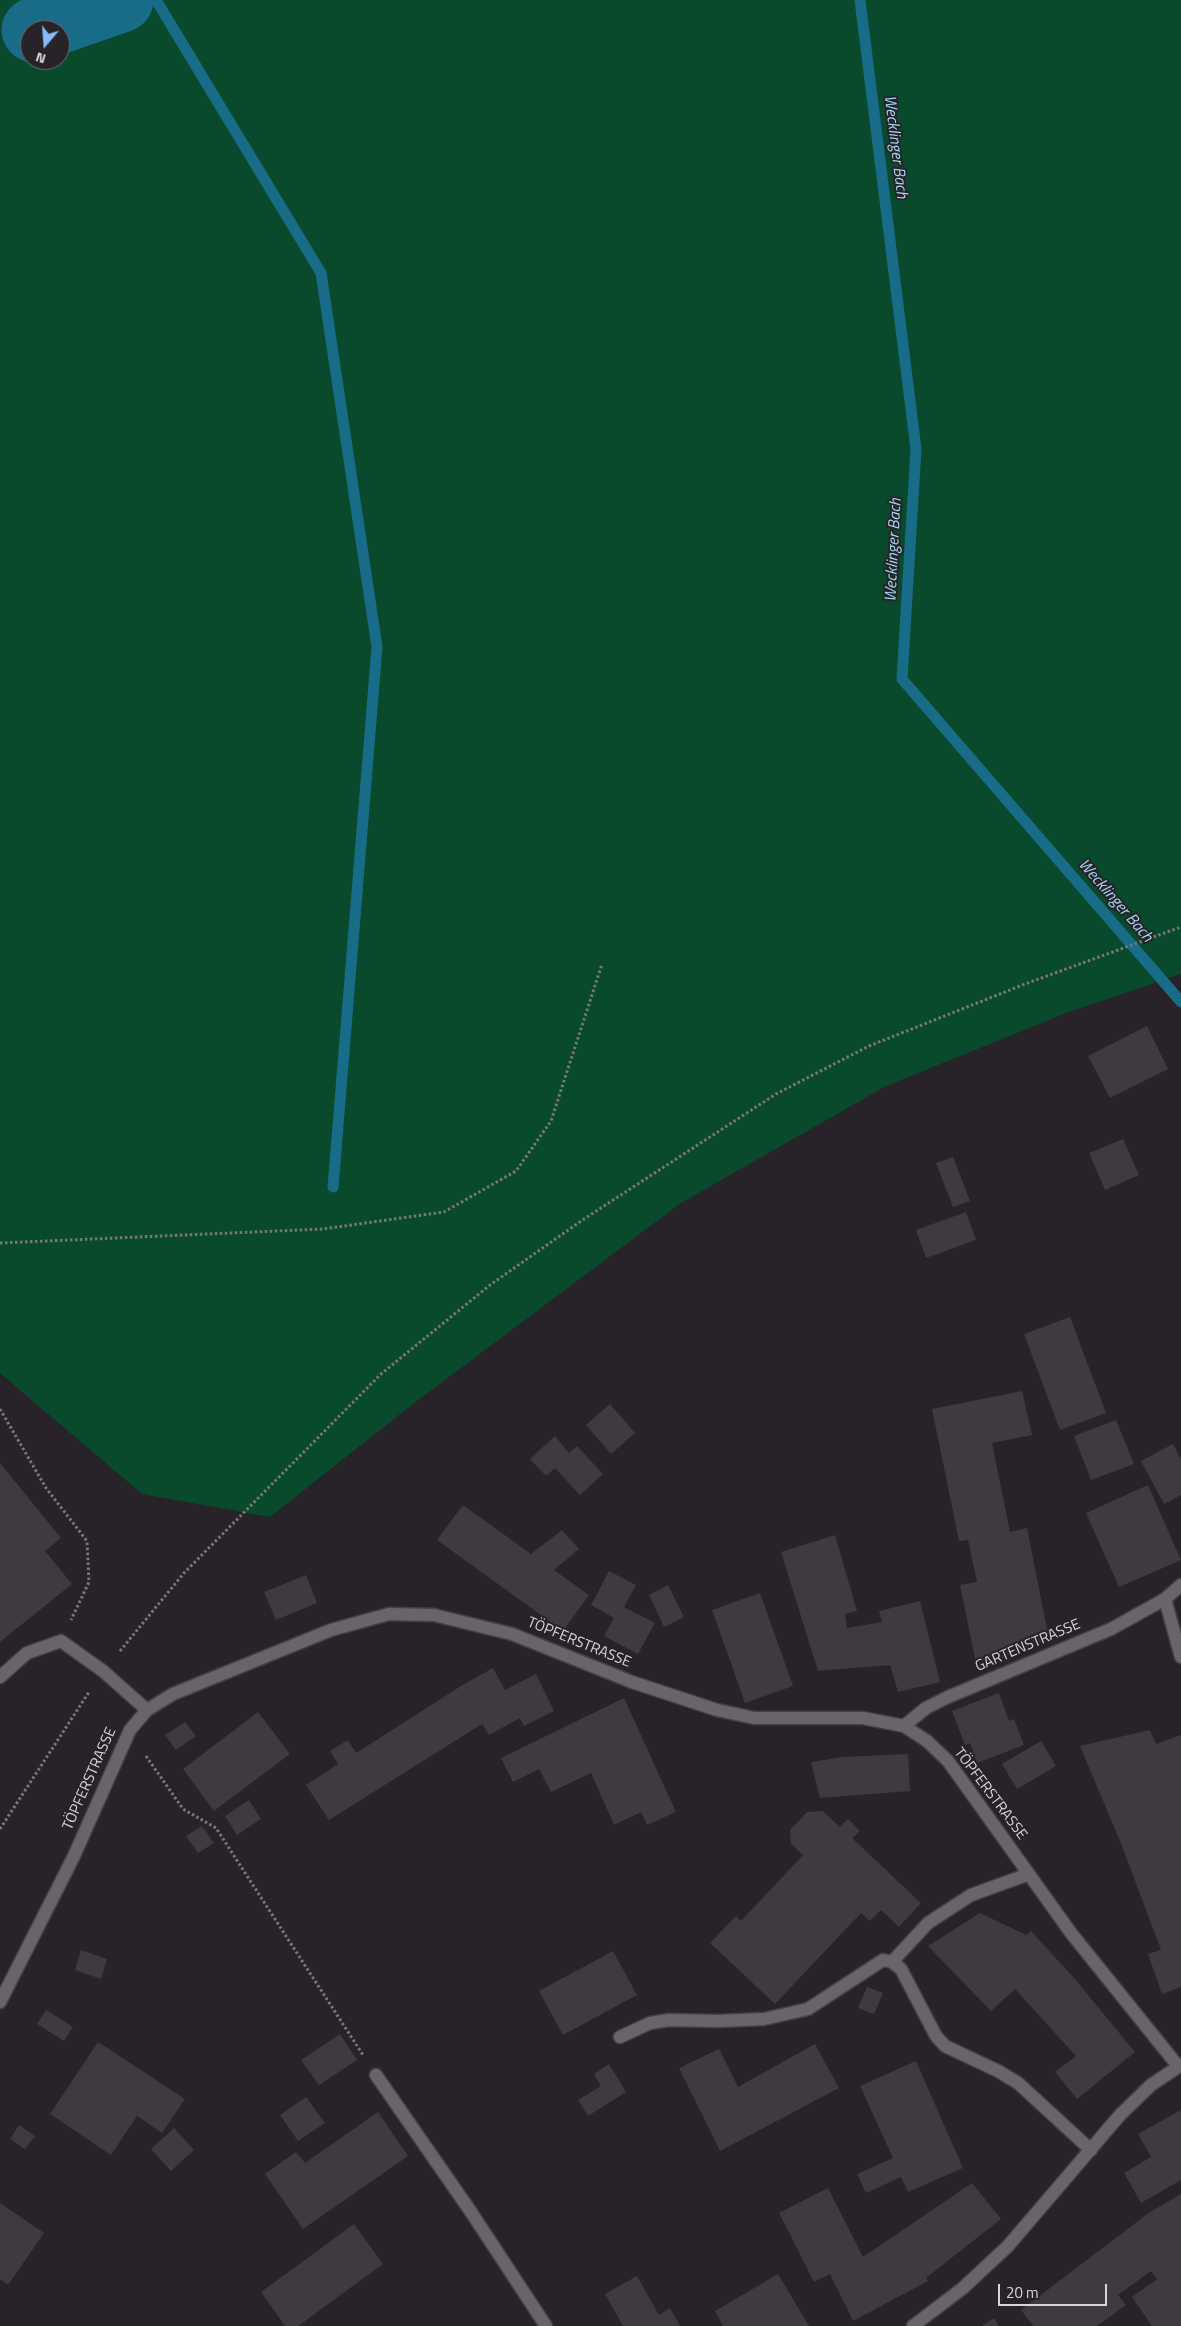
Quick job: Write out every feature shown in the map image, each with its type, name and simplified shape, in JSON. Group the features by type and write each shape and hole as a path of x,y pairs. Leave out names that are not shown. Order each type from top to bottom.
{"street":[{"name":"GARTENSTRASSE","path":"904,1726 926,1708 948,1697 1111,1628 1165,1599 1181,1585"},
{"path":"1165,1599 1181,1657"},
{"name":"TÖPFERSTRASSE","path":"0,2002 74,1856 130,1730 147,1710 173,1694 331,1630 389,1614 425,1614 512,1634 632,1682 717,1710 754,1718 863,1718 904,1726 926,1740 948,1761 1071,1933 1180,2065"},
{"path":"0,1677 27,1653 61,1641 103,1671 147,1710"},
{"path":"892,1962 928,1923 970,1894 1029,1874"},
{"path":"620,2037 650,2023 669,2020 718,2021 764,2019 808,2009 883,1960 892,1962 901,1969 936,2036 945,2046 998,2071 1018,2083 1091,2150"},
{"path":"913,2326 963,2288 1008,2246 1120,2115 1145,2091 1180,2065"},
{"path":"376,2075 546,2326"}],"path":[{"path":"0,1829 103,1671 184,1573 381,1374 490,1285 584,1219 776,1094 869,1046 1026,984 1179,928"},
{"path":"0,1243 323,1229 444,1212 516,1171 551,1121 602,964"},
{"path":"0,1409 46,1488 88,1541 89,1582 61,1641"},
{"path":"130,1730 183,1809 216,1828 376,2075"}],"green space":[{"path":"0,0 1181,0 1181,974 1069,1012 886,1086 681,1203 409,1407 270,1517 142,1494 0,1373"}],"building":[{"path":"1147,1026 1168,1069 1110,1098 1088,1056"},
{"path":"1123,1139 1139,1175 1105,1190 1089,1153"},
{"path":"953,1157 970,1201 953,1207 936,1163"},
{"path":"966,1212 976,1240 926,1258 916,1230"},
{"path":"1070,1317 1106,1413 1060,1430 1024,1334"},
{"path":"1022,1391 1032,1435 992,1443 1010,1532 1027,1528 1049,1639 977,1668 960,1585 977,1582 968,1540 959,1541 932,1409"},
{"path":"610,1404 635,1433 611,1454 586,1425"},
{"path":"1116,1420 1134,1464 1091,1480 1074,1436"},
{"path":"555,1436 569,1453 577,1446 603,1474 580,1495 555,1468 546,1476 530,1459"},
{"path":"1173,1444 1181,1459 1181,1495 1164,1504 1141,1461"},
{"path":"0,1463 61,1538 45,1551 72,1584 0,1642"},
{"path":"1148,1485 1181,1560 1119,1587 1086,1513"},
{"path":"463,1505 531,1554 562,1530 579,1549 554,1570 589,1595 563,1631 437,1540"},
{"path":"835,1535 857,1611 845,1614 847,1628 882,1622 879,1611 920,1601 940,1682 898,1692 890,1665 818,1671 781,1552"},
{"path":"609,1571 636,1585 624,1607 655,1623 638,1654 604,1636 614,1618 591,1605"},
{"path":"306,1575 317,1603 276,1620 264,1592"},
{"path":"668,1585 684,1617 664,1627 649,1595"},
{"path":"760,1593 793,1686 745,1703 712,1610"},
{"path":"493,1668 505,1690 536,1674 554,1711 524,1726 520,1718 489,1735 482,1724 329,1820 306,1785 338,1764 330,1751 348,1740 356,1753 461,1686"},
{"path":"999,1693 1009,1721 1014,1719 1024,1745 977,1763 970,1743 965,1745 952,1711"},
{"path":"624,1698 676,1812 647,1825 641,1812 614,1825 591,1773 551,1792 539,1769 513,1782 501,1758"},
{"path":"258,1712 290,1754 214,1811 183,1769"},
{"path":"185,1722 196,1736 176,1750 165,1735"},
{"path":"1150,1730 1156,1744 1181,1735 1181,1987 1162,1994 1148,1954 1161,1950 1122,1846 1080,1746"},
{"path":"1041,1741 1056,1766 1017,1789 1002,1764"},
{"path":"908,1754 910,1791 820,1798 811,1762 843,1757"},
{"path":"249,1800 261,1819 237,1835 225,1816"},
{"path":"823,1811 840,1827 848,1819 860,1831 852,1838 921,1903 899,1927 881,1910 870,1921 861,1913 775,2004 710,1943 736,1916 741,1921 803,1855 791,1844 790,1830 807,1812"},
{"path":"202,1826 214,1843 198,1853 186,1836"},
{"path":"980,1913 1026,1935 1031,1931 1074,1978 1135,2052 1077,2099 1055,2072 1076,2056 1015,1989 991,2011 928,1946"},
{"path":"81,1950 107,1959 101,1979 75,1970"},
{"path":"613,1951 637,1995 563,2035 539,1991"},
{"path":"867,1987 883,1993 874,2014 858,2008"},
{"path":"46,2010 73,2027 64,2041 37,2024"},
{"path":"340,2034 357,2060 319,2085 301,2060"},
{"path":"98,2042 185,2099 162,2133 137,2116 111,2155 50,2114"},
{"path":"815,2044 839,2088 720,2151 679,2068 719,2049 738,2087"},
{"path":"916,2061 963,2168 908,2192 901,2177 866,2193 857,2174 893,2158 860,2086"},
{"path":"609,2064 626,2092 588,2116 578,2100 601,2086 594,2074"},
{"path":"306,2097 325,2123 298,2141 280,2115"},
{"path":"1181,2110 1181,2180 1141,2203 1124,2173 1151,2157 1138,2134"},
{"path":"378,2112 408,2156 303,2229 265,2174 296,2152 305,2163"},
{"path":"19,2125 35,2136 25,2149 10,2139"},
{"path":"174,2128 194,2150 171,2171 151,2149"},
{"path":"972,2183 1001,2219 926,2278 928,2281 853,2321 830,2274 814,2282 779,2213 828,2188 863,2257"},
{"path":"1181,2194 1181,2326 1152,2326 1132,2297 1157,2279 1151,2271 1118,2295 1126,2305 1097,2326 1033,2326 1021,2310 1150,2212"},
{"path":"0,2203 44,2233 8,2285 0,2279"},
{"path":"354,2224 383,2264 298,2326 285,2326 261,2292"},
{"path":"778,2274 809,2326 723,2326 715,2311"},
{"path":"637,2276 659,2315 670,2308 680,2326 623,2326 605,2294"},
{"path":"994,2318 999,2326 982,2326"}],"waterway":[{"path":"63,20 121,0"},
{"path":"156,0 321,273 377,647 333,1187"},
{"name":"Wecklinger Bach","path":"860,0 916,449 902,679 1181,1002"}]}
